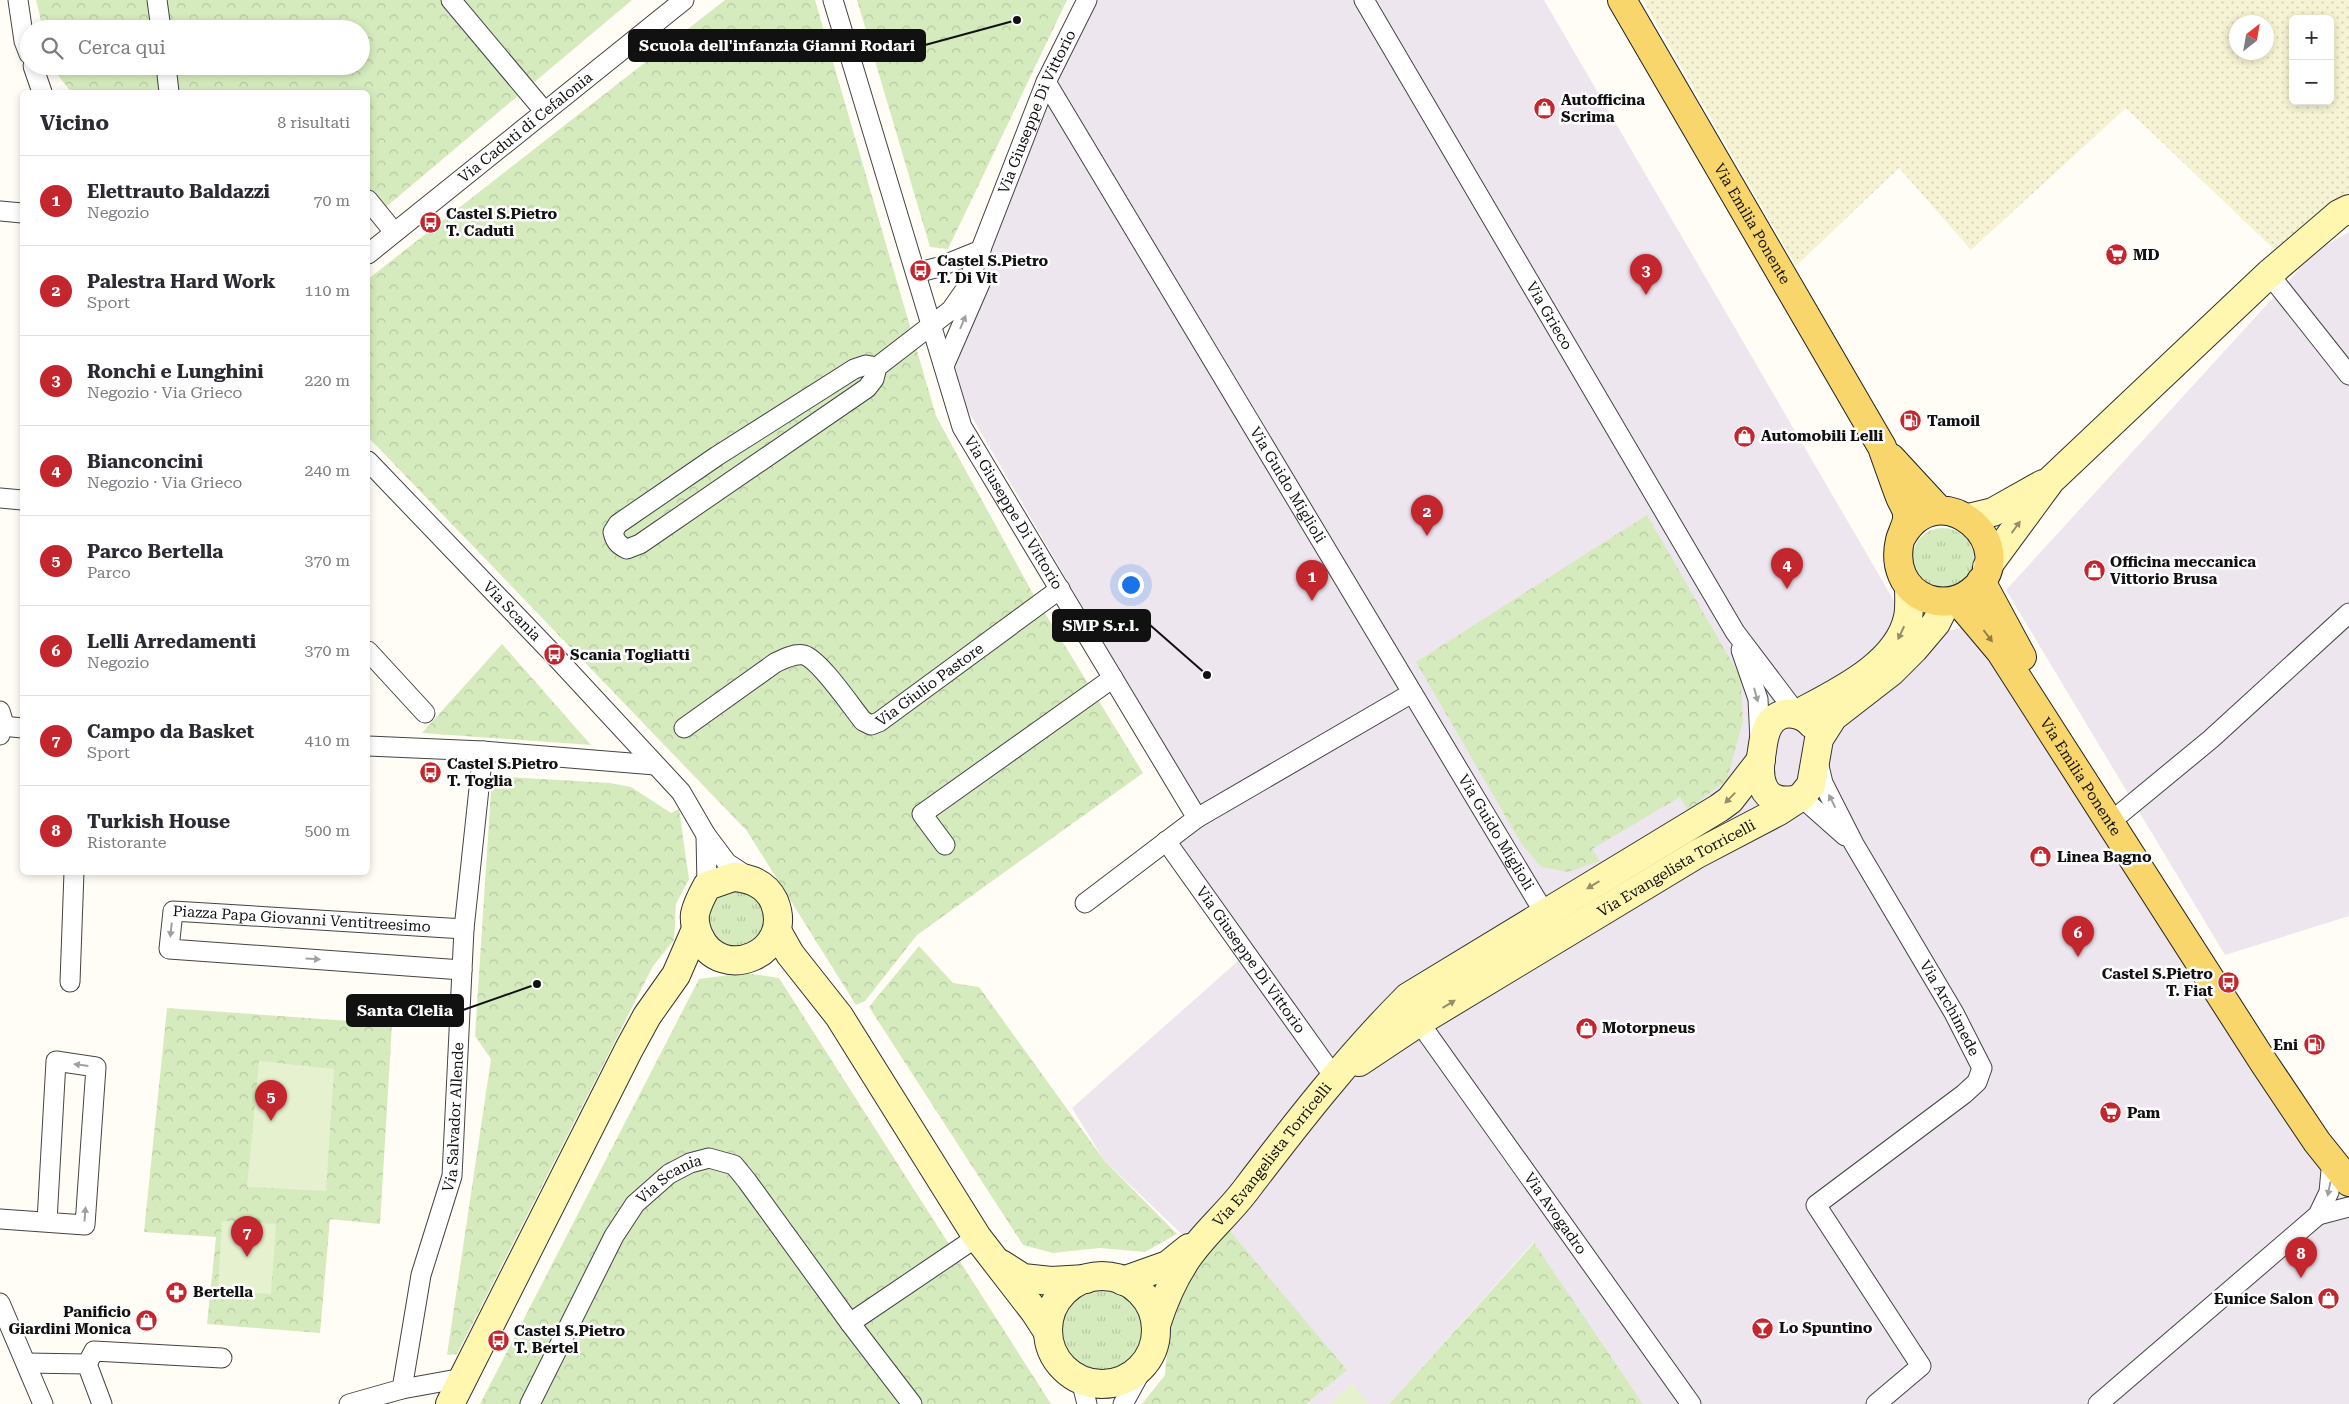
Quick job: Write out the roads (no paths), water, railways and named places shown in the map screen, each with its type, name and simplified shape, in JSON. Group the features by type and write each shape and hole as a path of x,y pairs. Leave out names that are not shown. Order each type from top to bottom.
{"main road":[{"name":"Via Emilia Ponente","path":"1622,0 1882,447"},
{"path":"1968,518 1993,512 2051,480 2269,274 2339,214 2349,209"},
{"path":"1882,447 1939,510"},
{"path":"1882,447 1907,515 1898,551 1898,563 1902,576 1909,586 1927,599 1951,601 1987,584 2051,480"},
{"path":"1901,538 1912,522 1929,512 1939,510 1954,512 1968,518 1976,524 1986,540 1988,549 1987,584"},
{"name":"Via Emilia Ponente","path":"1987,584 2014,643 2284,1077 2324,1135 2349,1182"},
{"name":"Via Evangelista Torricelli","path":"1798,798 1777,799 1765,790 1760,779 1764,736 1772,722 1784,714 1797,714 1840,691 1868,672 1893,650 1908,618 1909,586"},
{"name":"Via Emilia Ponente","path":"1951,601 2000,651 2264,1062 2340,1164"},
{"name":"Via Evangelista Torricelli","path":"1335,1078 1419,1022 1697,854 1779,811 1798,798 1812,785 1818,748 1833,717 1891,672 1936,623 1951,601"},
{"path":"1797,714 1812,724 1818,748"},
{"name":"Via Evangelista Torricelli","path":"1156,1325 1167,1293 1184,1262 1208,1232 1237,1201 1376,1029 1408,997 1719,808 1730,800 1761,758"},
{"path":"707,886 733,878 756,882"},
{"name":"Via Scania","path":"756,882 772,898 778,920 776,931 790,954 813,982 858,1045 977,1237 1035,1312 1048,1332"},
{"name":"Via Scania","path":"707,886 697,905 695,917 696,929 706,947 737,958 778,966 813,982"},
{"path":"1544,914 1559,938"},
{"path":"449,1404 647,1016 676,975 696,929"},
{"path":"676,975 762,952 771,942 776,931"},
{"name":"Via Evangelista Torricelli","path":"1123,1281 1168,1265 1208,1232"},
{"name":"Via Scania","path":"993,1259 1023,1278 1051,1281 1105,1277 1123,1281 1136,1288 1145,1299 1152,1311 1156,1325 1152,1352 1145,1364 1132,1376 1116,1383 1098,1384 1084,1392 1057,1361 1050,1347 1048,1332 1050,1315 1058,1299 1070,1287 1086,1279"}],"street":[{"path":"18,0 21,20"},
{"path":"157,0 160,20"},
{"path":"451,0 545,112"},
{"name":"Via Caduti di Cefalonia","path":"370,252 684,0"},
{"name":"Via Giuseppe Di Vittorio","path":"833,0 962,427 1197,818"},
{"name":"Via Giuseppe Di Vittorio","path":"932,326 951,310 965,290 1046,82 1087,0"},
{"name":"Via Grieco","path":"1364,0 1735,632"},
{"path":"36,75 41,90"},
{"path":"167,75 169,90"},
{"name":"Via Guido Miglioli","path":"1046,82 1544,914"},
{"path":"370,202 394,232"},
{"path":"0,211 20,213"},
{"path":"916,272 939,267 981,250 981,280 944,366"},
{"path":"2269,274 2349,375"},
{"path":"878,367 866,365 854,369 717,456 618,524 613,532 619,546 627,549 651,537 867,388 874,379 878,367 932,326"},
{"name":"Via Scania","path":"370,463 554,655 681,792 706,835 727,863 756,882"},
{"path":"0,498 20,500"},
{"name":"Via Giulio Pastore","path":"684,728 775,663 788,657 802,654 817,663 863,721 871,725 879,722 1060,589"},
{"path":"2120,814 2211,739 2349,613"},
{"path":"1735,632 1797,714"},
{"path":"1735,632 1758,699 1761,758"},
{"path":"370,653 425,713"},
{"path":"945,845 922,814 1113,678"},
{"path":"1085,903 1197,818 1412,693"},
{"path":"1,724 20,728"},
{"path":"370,746 483,751 655,765"},
{"name":"Via Archimede","path":"1818,748 1823,783 1854,844 1954,1013 1982,1068 1976,1082 1964,1094 1816,1205 1920,1366 1876,1404"},
{"name":"Via Salvador Allende","path":"409,1388 421,1275 452,1176 464,929 483,751"},
{"path":"1798,798 1854,844"},
{"name":"Via Scania","path":"706,835 707,886"},
{"name":"Via Giuseppe Di Vittorio","path":"1166,841 1335,1078"},
{"path":"70,982 74,875"},
{"name":"Piazza Papa Giovanni Ventitreesimo","path":"462,970 169,949 173,911 464,929"},
{"name":"Via Avogadro","path":"1419,1022 1691,1404"},
{"path":"0,1219 85,1225 96,1067 56,1061 47,1221"},
{"name":"Via Scania","path":"530,1404 614,1236 635,1204 669,1174 690,1163 709,1158 734,1165 912,1404"},
{"path":"2098,1404 2318,1215 2340,1164"},
{"path":"2318,1215 2349,1207"},
{"path":"850,1323 977,1237"},
{"path":"0,1303 43,1404"},
{"path":"102,1404 87,1364 94,1350 222,1358"},
{"path":"26,1363 87,1364"},
{"name":"Via Scania","path":"1123,1404 1145,1364"},
{"path":"348,1404 409,1388 463,1378"},
{"path":"409,1388 449,1404"}],"place":[{"name":"Scuola dell'infanzia Gianni Rodari","path":"1017,20"},
{"name":"Autofficina Scrima","path":"1545,109"},
{"name":"Castel S.Pietro T. Caduti","path":"430,223"},
{"name":"MD","path":"2117,255"},
{"name":"Castel S.Pietro T. Di Vit","path":"921,270"},
{"name":"Ronchi e Lunghini","path":"1646,295"},
{"name":"Tamoil","path":"1911,421"},
{"name":"Automobili Lelli","path":"1745,436"},
{"name":"Palestra Hard Work","path":"1427,536"},
{"name":"Officina meccanica Vittorio Brusa","path":"2094,571"},
{"name":"Bianconcini","path":"1787,589"},
{"name":"Elettrauto Baldazzi","path":"1312,601"},
{"name":"Scania Togliatti","path":"554,655"},
{"name":"SMP S.r.l.","path":"1207,675"},
{"name":"Castel S.Pietro T. Toglia","path":"431,773"},
{"name":"Linea Bagno","path":"2041,857"},
{"name":"Lelli Arredamenti","path":"2078,957"},
{"name":"Castel S.Pietro T. Fiat","path":"2229,983"},
{"name":"Santa Clelia","path":"537,984"},
{"name":"Motorpneus","path":"1586,1028"},
{"name":"Eni","path":"2314,1045"},
{"name":"Pam","path":"2111,1113"},
{"name":"Parco Bertella","path":"271,1121"},
{"name":"Campo da Basket","path":"247,1257"},
{"name":"Turkish House","path":"2301,1278"},
{"name":"Bertella","path":"177,1292"},
{"name":"Eunice Salon","path":"2329,1299"},
{"name":"Panificio Giardini Monica","path":"147,1321"},
{"name":"Lo Spuntino","path":"1763,1328"},
{"name":"Castel S.Pietro T. Bertel","path":"498,1340"}]}
